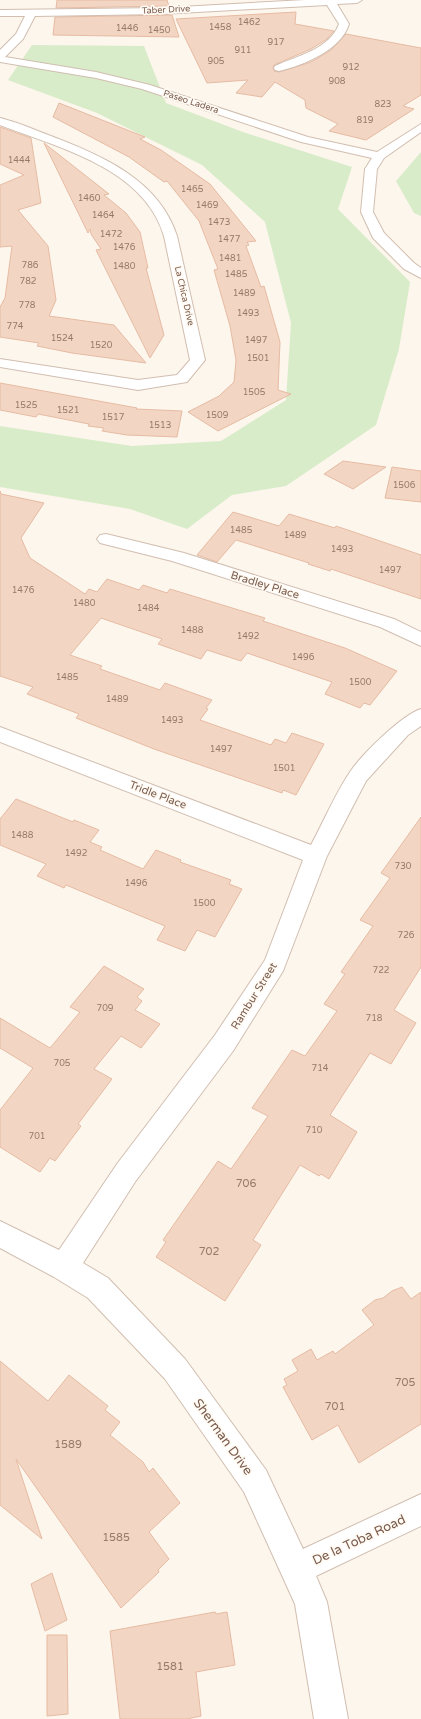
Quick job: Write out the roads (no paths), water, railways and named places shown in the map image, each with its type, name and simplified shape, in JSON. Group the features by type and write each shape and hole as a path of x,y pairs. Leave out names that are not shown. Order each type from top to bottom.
{"street":[{"name":"Taber Drive","path":"0,13 162,11 356,0"},
{"path":"279,68 331,45 342,33 344,24 330,2"},
{"path":"0,55 18,40 28,24 30,13"},
{"name":"Paseo Ladera","path":"0,59 67,69 132,84 197,103 305,140 379,156"},
{"name":"La Chica Drive","path":"0,121 114,169 139,187 157,205 169,232 198,360 182,379 138,385 0,363"},
{"path":"421,127 379,156 371,169 367,212 378,235 409,266 421,274"},
{"name":"Bradley Place","path":"106,539 178,557 387,623 421,640"},
{"name":"Rambur Street","path":"64,1267 126,1173 224,1043 275,964 316,856 358,776 401,730 421,716"},
{"name":"Tridle Place","path":"0,734 316,856"},
{"name":"Sherman Drive","path":"0,1234 64,1267 98,1288 175,1369 255,1481 311,1602 331,1719"},
{"name":"De la Toba Road","path":"296,1569 421,1510"}]}
